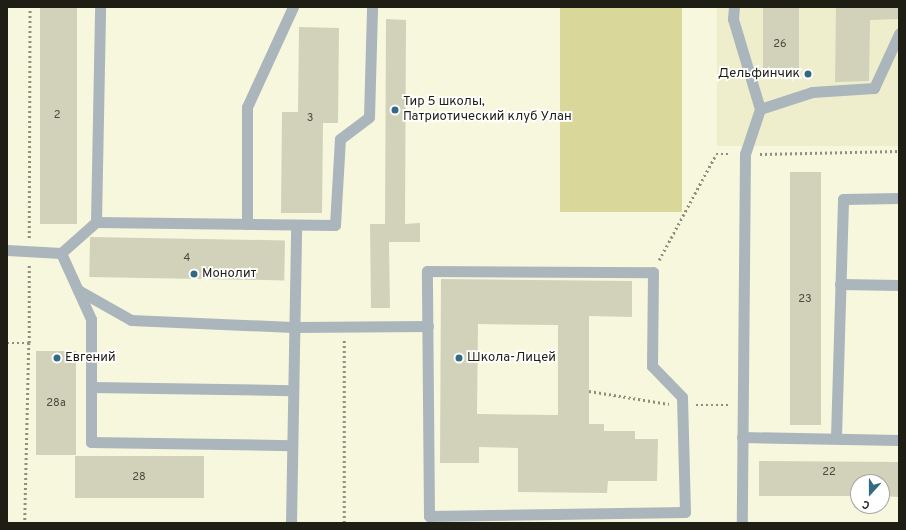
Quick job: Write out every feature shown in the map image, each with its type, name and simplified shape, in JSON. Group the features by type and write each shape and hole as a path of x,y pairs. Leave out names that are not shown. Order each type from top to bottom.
{"lane":[{"path":"96,222 100,7"},
{"path":"247,224 247,107 293,7"},
{"path":"7,250 61,252 96,222 335,225 340,139 369,117 372,7"},
{"path":"734,7 734,19 760,109 745,154 742,523"},
{"path":"760,109 812,92 874,88 899,34"},
{"path":"836,437 843,199 899,198"},
{"path":"291,523 293,327 296,225"},
{"path":"61,252 91,319 91,442 292,445"},
{"path":"427,271 653,272 652,366 682,397 685,512 429,516 428,326 427,271"},
{"path":"840,284 899,285"},
{"path":"78,290 131,320 293,327 428,326"},
{"path":"91,387 292,390"},
{"path":"742,437 836,437 899,440"}],"path":[{"path":"25,523 29,343 30,7"},
{"path":"653,272 716,154 899,151"},
{"path":"344,326 344,523"},
{"path":"7,343 29,343"}],"shaded area":[{"path":"560,7 682,7 682,212 560,212"},
{"name":"Дельфинчик","path":"717,7 899,7 899,146 717,146"}],"building":[{"path":"40,7 77,7 77,224 40,224"},
{"path":"763,7 799,7 799,68 763,68"},
{"path":"836,7 899,7 899,19 870,20 869,81 835,82"},
{"path":"386,19 406,20 405,224 420,223 420,242 389,242 390,308 371,308 370,224 385,224"},
{"path":"299,27 339,28 338,123 323,123 322,213 281,213 282,112 298,112"},
{"path":"790,172 821,172 821,425 790,425"},
{"path":"90,237 285,240 284,280 89,277"},
{"name":"Школа-Лицей","path":"441,279 632,281 632,317 589,316 589,424 604,424 604,431 635,431 635,439 658,439 657,481 608,481 607,493 518,492 518,448 479,447 479,463 440,463","holes":["478,324 558,325 558,415 477,414"]},
{"path":"36,351 76,351 76,455 36,455"},
{"path":"75,456 204,456 204,498 75,498"},
{"path":"759,461 899,462 899,497 890,496 890,474 850,474 850,496 759,496"}],"place":[{"name":"Дельфинчик","path":"808,74"},
{"name":"Тир 5 школы, Патриотический клуб Улан","path":"395,110"},
{"name":"Монолит","path":"194,274"},
{"name":"Евгений","path":"57,358"},
{"name":"Школа-Лицей","path":"459,358"}]}
